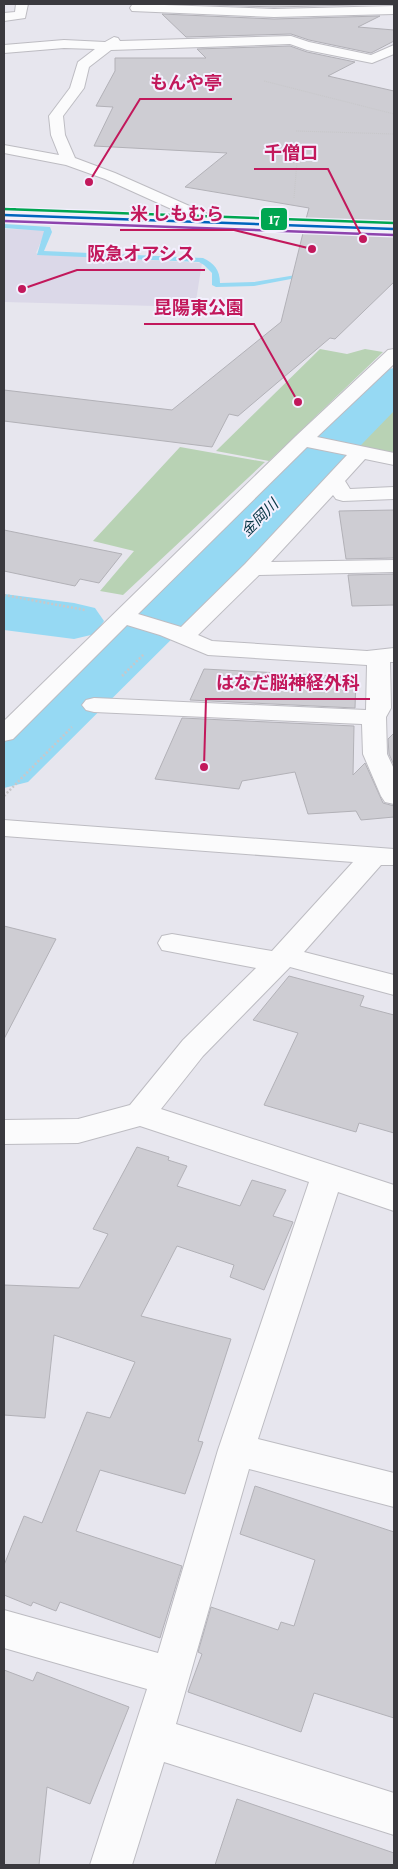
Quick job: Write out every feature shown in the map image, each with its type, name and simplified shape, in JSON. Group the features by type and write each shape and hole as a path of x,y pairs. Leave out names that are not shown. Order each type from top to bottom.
{"main road":[{"path":"4,215 394,230"}],"street":[{"path":"4,17 21,15 22,4"},
{"path":"69,161 58,135 56,116 76,88 84,65 108,46 126,25 136,6 274,13 394,10"},
{"path":"4,49 64,44 108,46 291,40 307,46 372,59 394,49"},
{"path":"4,149 69,161 110,176 214,223"},
{"path":"4,734 131,619 303,440 390,362"},
{"path":"303,440 394,459"},
{"path":"184,637 253,569 361,452"},
{"path":"335,480 343,494 394,493"},
{"path":"253,569 394,566"},
{"path":"131,619 161,628 208,648 367,658 386,656 379,708 374,717 375,754 394,796"},
{"path":"94,705 374,717"},
{"path":"4,828 385,856"},
{"path":"140,1114 193,1048 385,856"},
{"path":"172,943 281,959 394,985"},
{"path":"4,1132 78,1131 140,1114 394,1198"},
{"path":"111,1865 171,1676 236,1450 326,1177"},
{"path":"236,1450 394,1490"},
{"path":"4,1629 171,1676"},
{"path":"151,1737 394,1814"}],"path":[{"path":"264,81 394,114"},
{"path":"296,130 394,134"},
{"path":"291,226 297,161"},
{"path":"4,595 131,619"}],"shaded area":[{"path":"4,229 46,230 36,253 38,254 202,263 195,307 4,302"}],"green space":[{"path":"320,349 347,354 365,349 383,352 269,461 216,451"},
{"path":"394,404 394,455 353,447"},
{"path":"180,447 265,462 123,595 100,591 134,551 93,541"}],"building":[{"path":"181,4 394,4 274,7"},
{"path":"162,14 274,19 380,16 358,27 394,30 394,41 371,53 309,40 291,34 186,37"},
{"path":"290,46 307,52 355,62 328,76 394,91 394,222 306,219 309,208 185,187 227,153 94,146 113,107 96,106 115,71 115,58 206,58 197,49"},
{"path":"303,233 394,236 394,282 335,339 330,338 238,416 229,414 212,447 4,421 4,390 172,410 281,322"},
{"path":"394,510 394,558 346,559 339,511"},
{"path":"4,530 122,554 99,583 80,579 75,586 4,571"},
{"path":"394,574 394,605 352,606 348,575"},
{"path":"204,669 356,677 355,708 190,700"},
{"path":"182,718 354,726 353,775 365,763 383,803 394,806 394,817 361,820 356,811 308,814 295,772 242,781 239,789 155,779"},
{"path":"394,733 394,765 389,754 388,739"},
{"path":"4,926 56,939 4,1039"},
{"path":"289,976 364,996 360,1006 394,1015 394,1133 359,1123 356,1132 264,1105 298,1033 253,1020"},
{"path":"137,1147 169,1157 168,1160 187,1166 177,1186 240,1206 252,1180 286,1190 273,1216 293,1222 264,1290 230,1277 234,1265 177,1246 141,1316 231,1339 198,1441 203,1442 185,1494 100,1470 76,1531 182,1566 160,1638 60,1602 56,1611 33,1602 31,1606 4,1595 4,1565 24,1516 42,1523 87,1412 110,1418 135,1362 54,1335 45,1418 4,1415 4,1285 79,1288 108,1234 93,1229"},
{"path":"255,1486 394,1532 394,1718 314,1693 301,1732 188,1692 202,1654 198,1652 211,1607 278,1630 281,1622 294,1626 315,1560 240,1534"},
{"path":"4,1670 33,1681 37,1672 129,1707 90,1804 47,1787 39,1865 4,1865"},
{"path":"237,1799 394,1853 394,1865 215,1865"}],"waterway":[{"path":"4,226 47,229 48,232 40,253 200,260 207,263 216,273 216,285 254,284 308,275"},
{"name":"金岡川","path":"4,767 186,591 394,383"},
{"path":"4,612 74,621"}],"transit line":[{"name":"17","path":"4,209 394,223"},
{"path":"4,215 394,229"},
{"path":"4,221 394,235"}],"place":[{"name":"もんや亭","path":"89,182"},
{"name":"千僧口","path":"363,239"},
{"name":"米 しもむら","path":"312,249"},
{"name":"阪急オアシス","path":"22,289"},
{"name":"昆陽東公園","path":"298,402"},
{"name":"はなだ脳神経外科","path":"204,767"}]}
